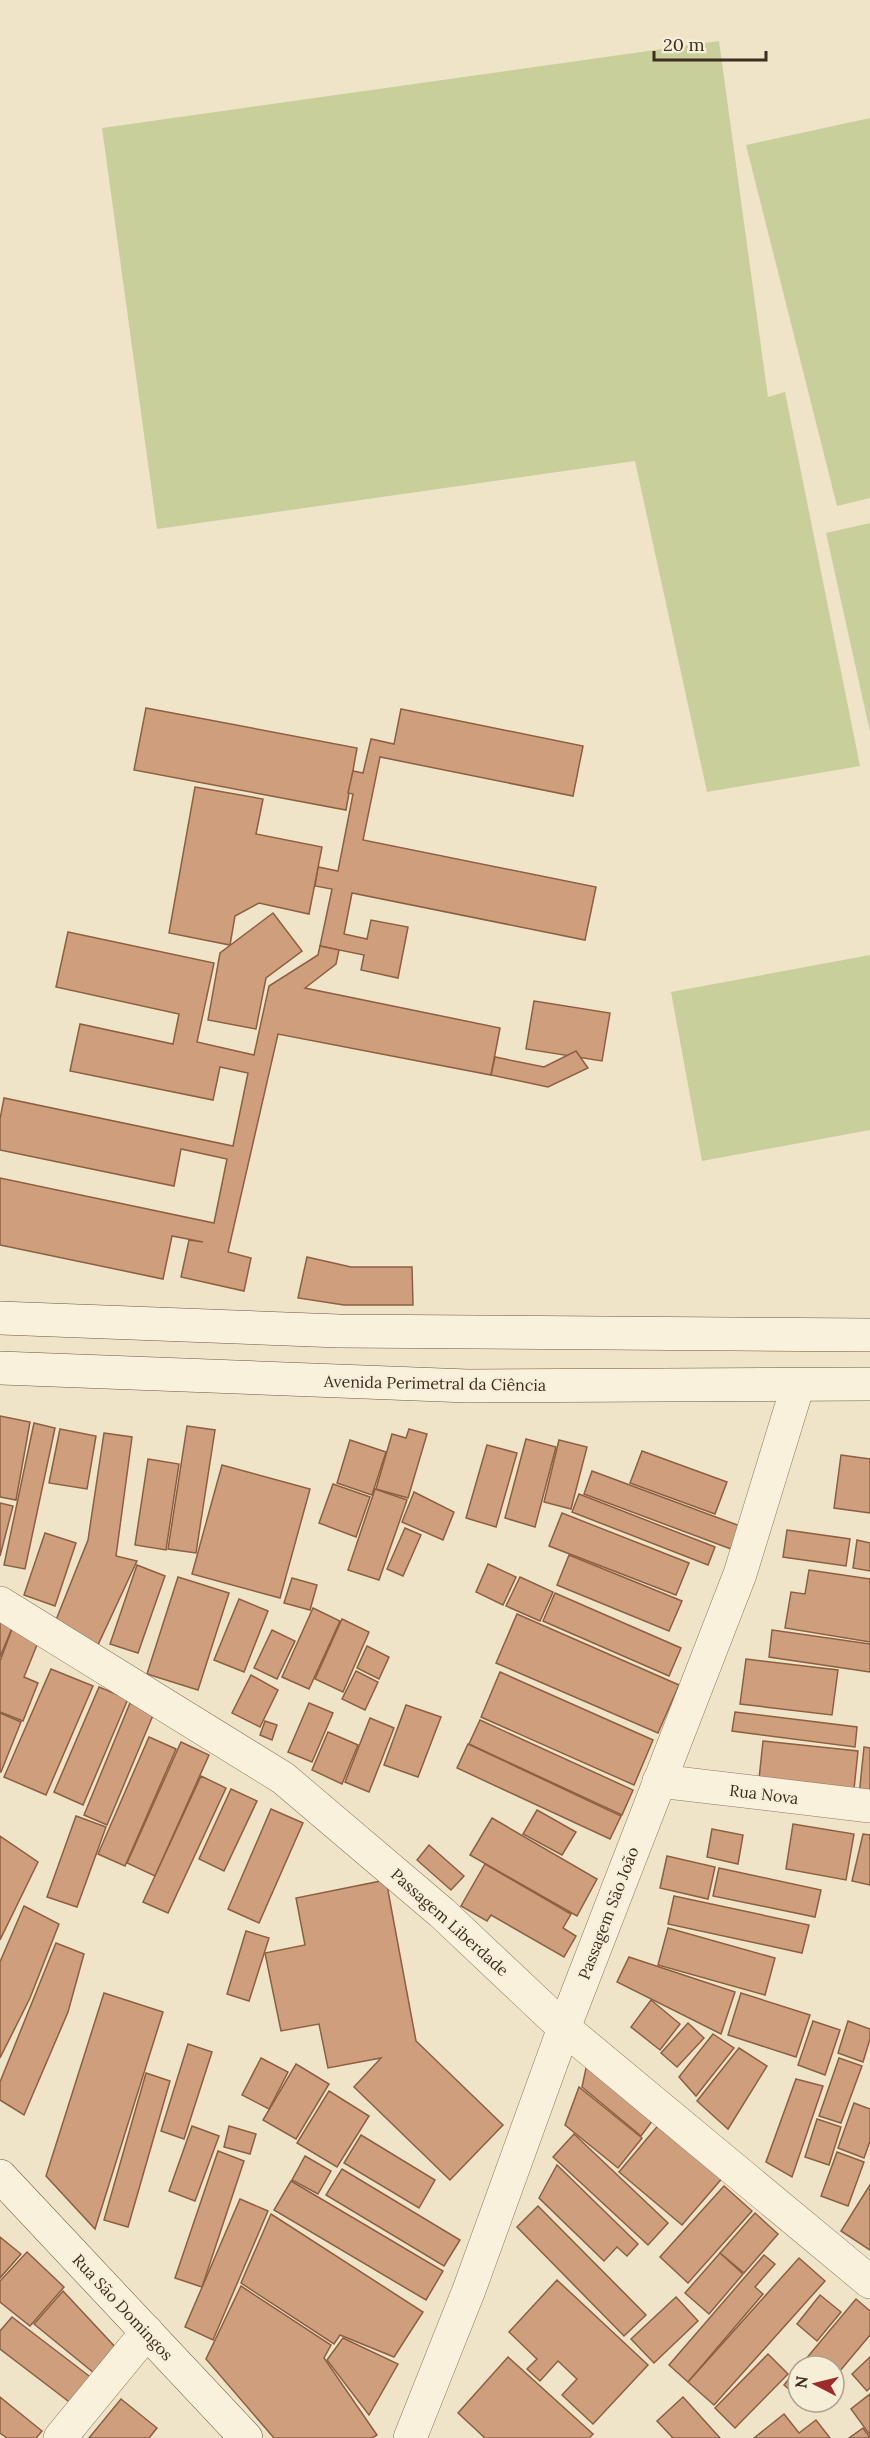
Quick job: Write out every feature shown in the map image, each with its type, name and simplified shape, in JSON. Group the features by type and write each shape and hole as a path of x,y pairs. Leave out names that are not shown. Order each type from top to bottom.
{"street":[{"path":"0,1318 339,1331 870,1335"},
{"name":"Avenida Perimetral da Ciência","path":"0,1368 468,1386 870,1384"},
{"name":"Passagem São João","path":"410,2438 469,2290 564,2028 740,1574 798,1385"},
{"name":"Passagem Liberdade","path":"0,1603 283,1778 442,1913 564,2028 870,2282"},
{"name":"Rua Nova","path":"659,1781 870,1806"},
{"name":"Rua São Domingos","path":"0,2176 246,2438"},
{"path":"60,2438 147,2332"}],"green space":[{"path":"719,41 768,397 785,392 860,766 707,792 635,461 157,529 102,128"},
{"path":"870,118 870,498 837,506 746,145"},
{"path":"870,523 870,732 826,533"},
{"path":"870,955 870,1130 702,1161 671,992"}],"building":[{"path":"146,708 357,748 346,810 134,770"},
{"path":"401,709 583,746 573,796 380,757 363,840 596,887 585,940 352,893 344,934 367,939 371,920 408,927 398,978 361,970 364,955 320,946 332,889 315,886 318,867 338,871 353,794 348,793 353,771 363,773 371,739 394,744"},
{"path":"195,787 263,799 256,834 322,847 309,914 259,903 235,916 230,945 169,933"},
{"path":"273,913 302,951 266,978 256,1029 208,1020 220,953"},
{"path":"68,932 214,963 197,1042 254,1055 269,986 318,955 320,946 339,950 336,964 305,988 500,1028 491,1075 278,1034 228,1252 251,1258 244,1291 181,1277 189,1240 203,1242 172,1236 163,1279 0,1245 0,1178 214,1223 227,1159 181,1149 174,1186 0,1150 0,1119 4,1098 233,1146 248,1073 220,1067 213,1100 70,1071 80,1024 173,1044 179,1014 56,987"},
{"path":"534,1001 610,1013 602,1061 526,1049"},
{"path":"576,1051 588,1068 548,1087 491,1075 495,1057 544,1067"},
{"path":"307,1257 351,1267 412,1267 413,1305 344,1305 298,1298"},
{"path":"0,1416 30,1422 16,1500 0,1497"},
{"path":"34,1423 55,1428 25,1569 4,1565"},
{"path":"187,1426 215,1430 196,1553 168,1549"},
{"path":"60,1429 96,1436 87,1489 49,1483"},
{"path":"409,1429 427,1434 408,1498 376,1489 392,1434 406,1438"},
{"path":"104,1433 132,1437 116,1556 137,1561 96,1649 56,1620 88,1540"},
{"path":"526,1439 556,1447 535,1527 505,1518"},
{"path":"350,1440 386,1452 372,1495 337,1483"},
{"path":"559,1440 587,1447 571,1509 544,1502"},
{"path":"487,1445 517,1453 496,1527 466,1518"},
{"path":"642,1451 727,1482 715,1514 630,1483"},
{"path":"841,1455 870,1459 870,1513 834,1508"},
{"path":"148,1459 179,1464 166,1550 135,1545"},
{"path":"222,1465 310,1489 280,1598 192,1574"},
{"path":"592,1471 740,1526 731,1549 584,1494"},
{"path":"333,1484 370,1497 356,1537 319,1523"},
{"path":"375,1489 407,1500 379,1580 348,1570"},
{"path":"414,1492 454,1512 443,1540 402,1522"},
{"path":"579,1494 715,1547 708,1565 572,1512"},
{"path":"0,1503 13,1506 0,1556"},
{"path":"562,1513 689,1563 676,1595 549,1546"},
{"path":"405,1528 421,1535 403,1576 387,1569"},
{"path":"787,1530 850,1539 846,1566 783,1557"},
{"path":"45,1533 76,1543 55,1606 24,1595"},
{"path":"857,1540 870,1543 870,1571 853,1568"},
{"path":"569,1555 682,1601 669,1631 557,1585"},
{"path":"488,1564 516,1577 503,1605 476,1592"},
{"path":"137,1565 165,1576 138,1653 110,1644"},
{"path":"809,1570 870,1579 870,1642 785,1628 791,1592 805,1594"},
{"path":"178,1577 229,1593 198,1690 147,1674"},
{"path":"520,1577 553,1592 540,1621 506,1606"},
{"path":"292,1578 317,1585 310,1610 284,1603"},
{"path":"555,1593 681,1648 669,1676 543,1621"},
{"path":"239,1599 268,1611 244,1672 214,1660"},
{"path":"313,1608 340,1621 309,1689 282,1677"},
{"path":"517,1614 679,1685 658,1733 496,1663"},
{"path":"342,1619 369,1632 343,1692 315,1679"},
{"path":"0,1621 13,1626 0,1657"},
{"path":"12,1629 39,1640 24,1677 38,1683 23,1721 0,1712 0,1661"},
{"path":"272,1630 295,1641 277,1679 254,1668"},
{"path":"772,1630 870,1644 870,1672 769,1657"},
{"path":"367,1646 389,1657 379,1679 357,1668"},
{"path":"746,1659 838,1670 832,1715 740,1704"},
{"path":"51,1669 93,1686 46,1795 4,1777"},
{"path":"356,1671 378,1682 365,1710 342,1699"},
{"path":"500,1672 653,1740 634,1785 481,1717"},
{"path":"251,1675 278,1690 260,1727 232,1713"},
{"path":"99,1687 128,1699 83,1805 54,1792"},
{"path":"130,1703 154,1713 107,1825 84,1815"},
{"path":"309,1703 333,1713 312,1762 288,1752"},
{"path":"406,1705 441,1717 418,1777 384,1765"},
{"path":"735,1712 857,1727 855,1747 732,1731"},
{"path":"0,1713 21,1722 1,1772 0,1772"},
{"path":"370,1718 394,1728 369,1792 345,1782"},
{"path":"480,1720 633,1790 622,1815 469,1744"},
{"path":"265,1721 277,1725 272,1740 260,1735"},
{"path":"328,1732 358,1745 342,1784 312,1770"},
{"path":"149,1737 176,1749 125,1866 98,1854"},
{"path":"763,1741 858,1751 854,1789 759,1779"},
{"path":"181,1742 209,1755 155,1876 127,1863"},
{"path":"468,1744 621,1816 610,1839 457,1768"},
{"path":"864,1747 870,1748 870,1797 859,1796"},
{"path":"201,1776 226,1788 168,1913 143,1902"},
{"path":"231,1789 257,1801 224,1871 199,1859"},
{"path":"271,1809 303,1823 259,1923 228,1909"},
{"path":"537,1810 576,1832 562,1855 523,1834"},
{"path":"76,1816 106,1827 77,1907 47,1897"},
{"path":"492,1818 597,1879 577,1916 470,1855"},
{"path":"793,1824 854,1834 846,1880 786,1869"},
{"path":"712,1829 743,1835 738,1864 707,1857"},
{"path":"863,1834 870,1835 870,1885 852,1881"},
{"path":"0,1836 38,1862 0,1940"},
{"path":"429,1845 464,1876 451,1890 417,1860"},
{"path":"667,1856 715,1867 708,1899 660,1888"},
{"path":"485,1864 571,1914 563,1928 576,1936 564,1957 491,1915 487,1921 461,1906"},
{"path":"719,1868 821,1890 815,1917 713,1896"},
{"path":"386,1880 416,2041 503,2125 450,2180 354,2087 381,2058 328,2068 319,2024 281,2031 265,1953 305,1945 296,1898"},
{"path":"674,1896 809,1925 802,1953 668,1924"},
{"path":"24,1906 59,1924 30,1998 0,2058 0,1962"},
{"path":"668,1928 775,1958 765,1995 658,1965"},
{"path":"246,1931 269,1938 249,2001 227,1994"},
{"path":"56,1943 84,1954 68,2012 24,2115 0,2100 0,2082"},
{"path":"629,1957 735,1992 721,2034 617,1982"},
{"path":"104,1993 163,2012 95,2229 46,2176"},
{"path":"741,1993 810,2015 796,2057 728,2035"},
{"path":"651,2000 680,2024 660,2050 631,2027"},
{"path":"813,2021 840,2030 825,2075 798,2065"},
{"path":"848,2021 870,2029 870,2039 863,2062 838,2053"},
{"path":"688,2023 704,2038 677,2067 661,2053"},
{"path":"713,2034 734,2048 696,2096 679,2077"},
{"path":"188,2044 212,2052 184,2139 161,2131"},
{"path":"739,2048 767,2066 728,2129 697,2101"},
{"path":"589,2054 659,2112 641,2136 582,2087"},
{"path":"261,2058 288,2072 269,2109 242,2095"},
{"path":"839,2058 862,2066 841,2123 819,2116"},
{"path":"296,2064 329,2084 296,2139 263,2120"},
{"path":"146,2073 170,2081 128,2227 104,2220"},
{"path":"796,2079 823,2086 792,2177 766,2162"},
{"path":"579,2087 642,2138 618,2168 565,2125"},
{"path":"329,2091 369,2116 337,2167 297,2143"},
{"path":"854,2103 870,2109 870,2141 864,2158 838,2148"},
{"path":"817,2119 841,2127 829,2165 805,2157"},
{"path":"661,2122 724,2176 682,2225 619,2172"},
{"path":"192,2126 219,2136 195,2201 169,2191"},
{"path":"229,2126 256,2134 250,2154 224,2147"},
{"path":"574,2134 668,2223 648,2245 553,2157"},
{"path":"361,2135 435,2180 419,2208 344,2163"},
{"path":"218,2151 244,2161 202,2287 175,2278"},
{"path":"837,2152 864,2162 848,2206 821,2196"},
{"path":"305,2156 331,2171 318,2194 292,2180"},
{"path":"557,2165 638,2244 627,2256 617,2247 604,2261 539,2198"},
{"path":"342,2169 460,2240 444,2266 326,2195"},
{"path":"291,2181 443,2271 426,2300 274,2210"},
{"path":"870,2185 870,2250 841,2231"},
{"path":"724,2186 752,2211 688,2283 660,2257"},
{"path":"240,2199 268,2211 213,2340 185,2327"},
{"path":"538,2206 646,2315 624,2336 517,2227"},
{"path":"755,2213 778,2234 744,2273 720,2253"},
{"path":"271,2214 423,2312 394,2357 340,2335 334,2344 241,2283"},
{"path":"0,2237 21,2254 0,2278"},
{"path":"27,2252 64,2287 30,2326 0,2302 0,2281"},
{"path":"720,2253 743,2274 709,2314 685,2293"},
{"path":"764,2255 775,2264 755,2287 763,2294 688,2382 669,2365"},
{"path":"799,2258 825,2281 714,2405 688,2382"},
{"path":"557,2280 648,2365 593,2424 562,2395 577,2379 558,2361 540,2381 527,2369 537,2359 509,2332"},
{"path":"241,2286 331,2345 324,2358 377,2435 372,2438 274,2438 206,2359"},
{"path":"63,2291 118,2350 94,2373 34,2324"},
{"path":"820,2295 841,2312 817,2341 797,2324"},
{"path":"676,2297 698,2321 654,2363 631,2339"},
{"path":"856,2299 870,2311 870,2335 846,2364 846,2354 810,2354"},
{"path":"12,2317 93,2379 72,2404 0,2349 0,2331"},
{"path":"343,2338 398,2364 369,2415 327,2360"},
{"path":"768,2354 786,2372 786,2376 735,2428 715,2408"},
{"path":"508,2357 593,2434 589,2438 485,2438 458,2413"},
{"path":"870,2357 870,2388 867,2391 852,2374"},
{"path":"870,2394 870,2435 851,2409"},
{"path":"0,2397 42,2431 36,2438 7,2438 0,2433"},
{"path":"683,2397 720,2438 673,2438 657,2421"},
{"path":"121,2399 157,2428 149,2438 89,2438"},
{"path":"784,2414 799,2433 816,2420 830,2438 754,2438"},
{"path":"863,2428 870,2438 849,2438"}]}
